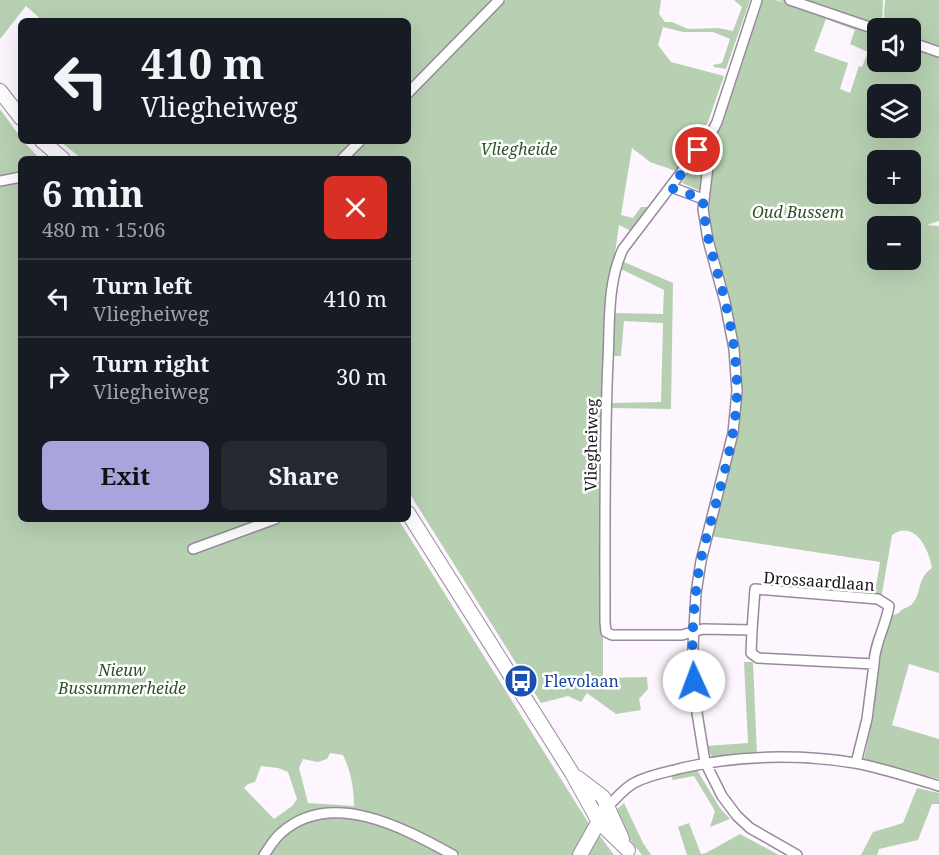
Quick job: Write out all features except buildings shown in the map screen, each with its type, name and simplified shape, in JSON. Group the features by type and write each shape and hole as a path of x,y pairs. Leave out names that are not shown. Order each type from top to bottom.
{"main road":[{"path":"0,91 18,114"},
{"path":"44,144 54,156"},
{"path":"411,518 572,773 599,822 630,852"},
{"path":"572,773 603,797 614,825 630,852"},
{"path":"580,855 607,807"},
{"path":"599,822 614,825"}],"street":[{"path":"411,90 499,0"},
{"path":"757,0 712,132 703,199 708,240 725,302 734,349 737,391 733,433 701,561 696,593 692,664 705,762 722,796 737,816 750,828 787,853 797,855"},
{"path":"790,0 867,26"},
{"path":"921,46 939,52"},
{"name":"Vliegheiweg","path":"694,632 612,635 606,632 606,404 612,286 616,264 623,249 712,132"},
{"path":"345,156 357,144"},
{"path":"0,181 18,178"},
{"path":"671,188 703,199"},
{"path":"192,549 267,522"},
{"name":"Drossaardlaan","path":"755,589 879,599 889,606 887,619 874,654 874,664 758,658 751,653 752,630 755,589"},
{"path":"694,632 703,629 752,630"},
{"path":"856,763 867,719 874,664"},
{"path":"590,803 595,807 607,807 636,782 663,772 705,762 803,758 856,763 939,786"},
{"path":"264,855 280,834 301,819 329,812 357,815 400,827 453,855"}],"green space":[{"path":"0,0 493,0 411,83 411,18 40,18 26,6 0,39"},
{"name":"Vliegheide","path":"506,0 661,0 659,14 665,22 672,22 688,29 718,28 733,31 742,7 734,0 750,0 726,69 713,65 722,63 730,39 713,32 683,32 663,27 658,45 671,62 724,76 708,122 676,171 650,162 632,148 621,215 633,218 641,207 649,207 631,231 619,225 613,267 603,587 603,678 647,677 648,689 639,699 641,710 616,714 587,693 581,702 568,696 541,703 411,496 411,156 351,156 362,144 411,144 411,95"},
{"name":"Oud Bussem","path":"763,0 776,0 784,3 779,0 883,0 882,18 867,18 867,52 850,44 855,30 826,19 814,51 848,63 840,89 850,93 859,66 862,67 867,54 867,72 921,72 921,50 939,56 939,221 927,225 939,226 939,673 909,664 892,725 939,739 939,779 864,759 874,711 877,652 891,616 915,601 923,577 932,568 928,553 920,539 908,531 900,531 892,535 881,599 874,598 880,562 710,536 739,391 740,362 708,223 706,197 716,145 716,132 719,130 740,56"},
{"path":"885,0 939,0 939,48 921,42 921,18 885,18"},
{"name":"Nieuw Bussummerheide","path":"0,109 18,134 18,144 26,144 37,156 18,156 18,522 400,522 591,827 576,855 461,855 419,832 386,819 340,809 314,810 302,815 259,855 0,855","holes":["330,753 343,755 352,780 354,806 308,803 299,768 303,759 318,762 327,759","261,766 288,772 297,799 292,806 274,819 244,788 255,782"]},
{"path":"64,144 352,144 340,156 78,156"},
{"path":"701,153 706,156 701,191 682,183"},
{"path":"624,262 673,283 671,409 612,408 612,403 661,402 663,323 624,321 621,356 612,356 613,313 663,314 664,290 621,269"},
{"path":"744,662 753,662 757,754 712,757 706,746 748,743"},
{"path":"697,770 720,808 730,819 710,827 715,811 694,776 673,780 671,776"},
{"path":"917,788 939,793 939,804 932,804 918,840 879,849 877,855 861,855 873,832 903,823"},
{"path":"624,803 651,855 642,855 614,812"},
{"path":"325,815 342,816 373,823 417,840 446,855 269,855 280,840 293,830"},
{"path":"689,823 701,854 740,834 779,855 687,855 678,827"},
{"path":"600,836 614,855 586,855 596,837"}],"place":[{"name":"Flevolaan","path":"521,681"}],"route":[{"path":"694,681 692,664 696,593 701,561 733,433 737,391 734,349 725,302 708,240 703,199 671,188 698,150"}]}
